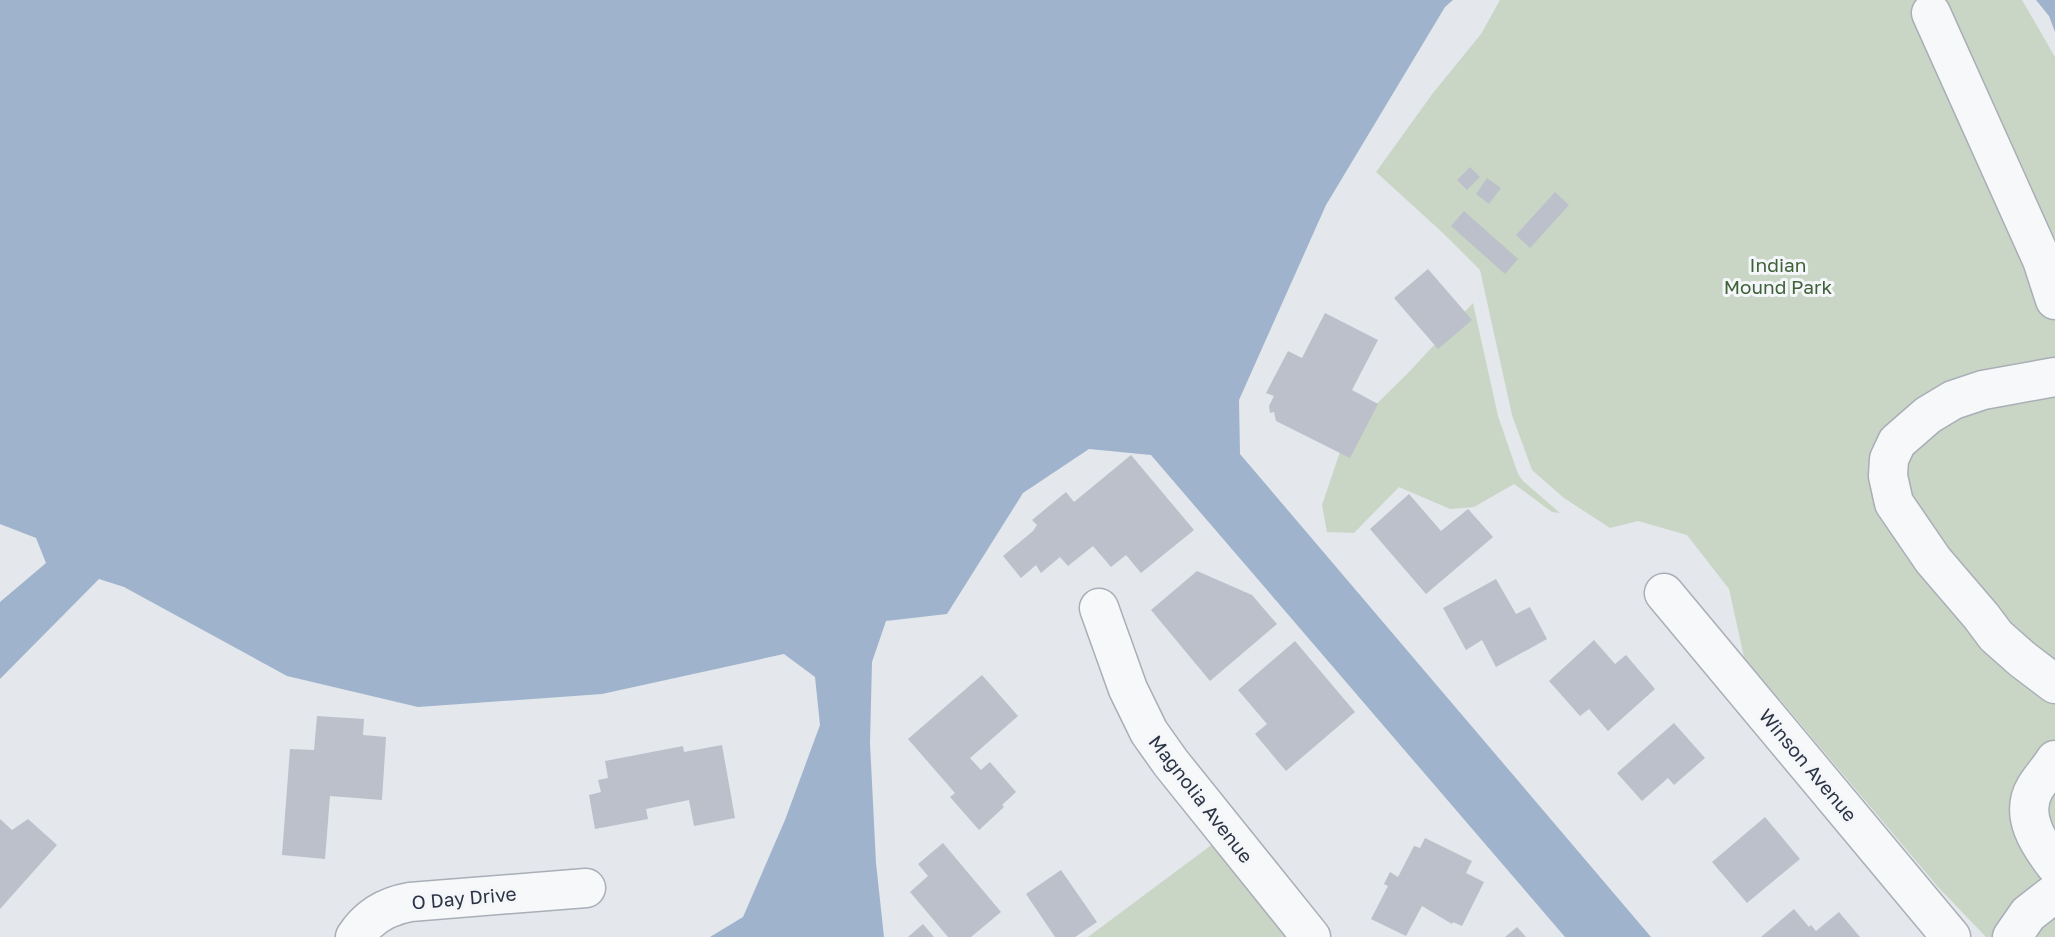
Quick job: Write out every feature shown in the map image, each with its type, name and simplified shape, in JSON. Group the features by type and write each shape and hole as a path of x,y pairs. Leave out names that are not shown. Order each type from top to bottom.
{"street":[{"path":"1931,13 2042,260 2055,300"},
{"path":"2055,377 1983,390 1953,400 1927,415 1897,442 1889,459 1888,476 1894,503 1933,560 1996,636 2055,684"},
{"name":"Winson Avenue","path":"1664,593 1951,937"},
{"name":"Magnolia Avenue","path":"1099,608 1128,689 1150,732 1171,763 1311,937"},
{"path":"2055,760 2034,789 2029,804 2035,835 2055,865"},
{"name":"O Day Drive","path":"355,937 378,913 394,905 586,888"},
{"path":"2012,937 2028,914 2055,893"}],"green space":[{"name":"Indian Mound Park","path":"1500,0 2022,0 2055,57 2055,937 1986,937 1938,887 1744,657 1729,589 1687,535 1638,521 1610,528 1564,498 1532,470 1512,415 1480,270 1376,172 1433,93 1481,34"},
{"path":"1473,303 1498,416 1518,474 1560,513 1552,512 1514,484 1474,507 1450,509 1399,487 1354,533 1327,532 1322,505 1346,434"},
{"path":"1214,843 1290,937 1088,937"}],"water":[{"path":"0,0 1453,0 1445,7 1326,205 1239,400 1240,454 1651,937 1565,937 1151,455 1089,449 1023,493 947,614 886,621 872,662 870,743 876,863 884,937 710,937 743,917 785,820 820,725 815,677 784,654 602,694 418,707 287,676 124,587 99,579 0,679 0,602 46,563 36,538 0,524"},
{"path":"2036,0 2055,0 2055,32 2049,16"}],"building":[{"path":"1470,167 1480,177 1467,190 1457,180"},
{"path":"1487,178 1501,188 1489,204 1476,194"},
{"path":"1555,192 1569,205 1530,248 1516,235"},
{"path":"1464,211 1518,259 1505,274 1451,226"},
{"path":"1428,269 1472,320 1438,349 1394,298"},
{"path":"1325,313 1378,340 1352,390 1378,404 1350,458 1276,421 1269,406 1274,396 1266,393 1288,351 1302,358"},
{"path":"1131,455 1194,530 1141,573 1126,555 1111,567 1093,546 1068,566 1060,557 1041,573 1036,565 1021,578 1003,556 1033,531 1037,525 1032,520 1066,492 1074,502"},
{"path":"1409,494 1441,531 1468,509 1493,537 1426,594 1370,529"},
{"path":"1197,571 1252,595 1277,624 1210,681 1151,610"},
{"path":"1496,579 1516,614 1530,607 1547,639 1496,667 1482,640 1466,650 1443,608"},
{"path":"1594,640 1615,664 1626,655 1655,689 1608,731 1589,709 1580,716 1549,681"},
{"path":"1295,641 1355,712 1286,771 1255,734 1267,724 1238,690"},
{"path":"982,675 1018,716 970,758 981,770 990,762 1016,792 979,830 950,797 955,793 908,739"},
{"path":"317,716 364,719 363,735 386,737 382,800 330,796 325,859 282,855 290,749 314,750"},
{"path":"1674,723 1705,758 1674,785 1668,778 1642,801 1617,773"},
{"path":"722,745 735,818 694,826 689,800 646,809 648,819 595,829 589,795 601,792 598,780 608,778 605,761 683,746 684,752"},
{"path":"1765,817 1800,859 1747,903 1712,862"},
{"path":"0,819 12,830 28,819 57,845 0,909"},
{"path":"1425,838 1472,861 1466,873 1484,882 1462,926 1453,922 1452,924 1422,906 1406,936 1371,919 1388,886 1384,884 1390,872 1398,877 1414,846 1420,848"},
{"path":"943,843 1001,912 971,937 948,937 910,892 928,876 918,864"},
{"path":"1061,870 1097,922 1075,937 1055,937 1026,894"},
{"path":"1794,909 1809,927 1811,925 1816,931 1839,912 1860,937 1761,937"},
{"path":"923,924 934,937 908,937"},
{"path":"1517,927 1526,937 1505,937"}]}
